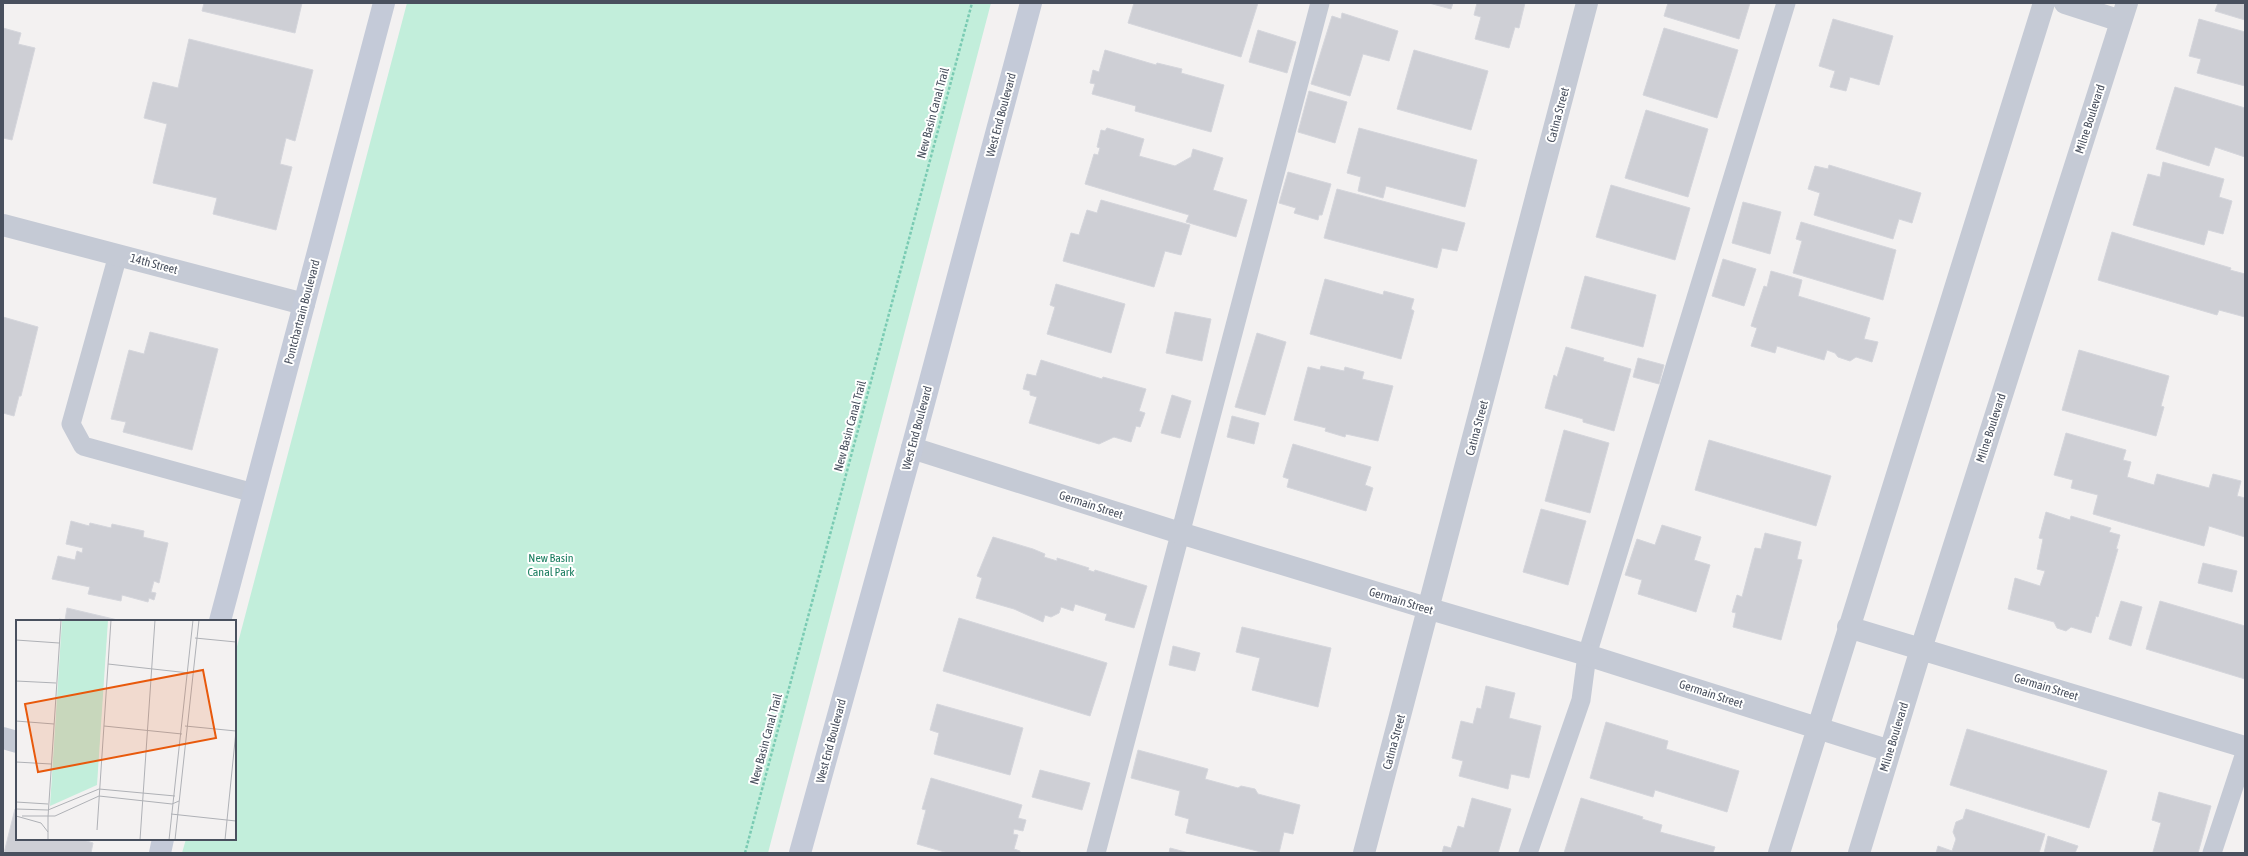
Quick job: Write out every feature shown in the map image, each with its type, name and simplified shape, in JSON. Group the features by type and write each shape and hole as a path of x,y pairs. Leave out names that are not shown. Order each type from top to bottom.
{"main road":[{"name":"Pontchartrain Boulevard","path":"220,620 384,3"},
{"name":"West End Boulevard","path":"800,853 912,448 1031,3"},
{"path":"160,853 163,840"}],"street":[{"name":"Catina Street","path":"1364,853 1430,609 1587,3"},
{"path":"1779,853 1848,627 2044,3"},
{"path":"2065,3 2124,12"},
{"name":"Milne Boulevard","path":"1859,853 1921,649 2124,12"},
{"name":"14th Street","path":"3,225 304,304"},
{"name":"Germain Street","path":"912,448 1180,533 1587,655 1890,751"},
{"name":"Germain Street","path":"1848,627 2245,747"},
{"path":"3,738 16,742"}],"lane":[{"path":"1096,853 1320,3"},
{"path":"1528,853 1581,700 1587,655 1786,3"},
{"path":"118,255 72,424 83,446 254,493"},
{"path":"2212,853 2245,753"}],"path":[{"name":"New Basin Canal Trail","path":"745,853 972,3"}],"green space":[{"name":"New Basin Canal Park","path":"407,3 991,3 768,853 182,853 186,840 236,840 236,650"}],"building":[{"path":"204,3 302,3 295,33 202,11"},
{"path":"1134,3 1258,3 1241,57 1128,23"},
{"path":"1429,3 1453,3 1451,9"},
{"path":"1477,3 1525,3 1519,28 1515,27 1509,48 1475,39 1481,17 1474,15"},
{"path":"1668,3 1750,3 1739,39 1664,16"},
{"path":"2218,3 2245,3 2245,20 2215,11"},
{"path":"1342,13 1398,31 1389,61 1363,54 1350,96 1311,84 1332,16 1341,19"},
{"path":"1833,19 1893,36 1879,85 1850,77 1846,91 1830,87 1835,71 1819,66"},
{"path":"2199,19 2245,32 2245,86 2197,73 2201,59 2189,56"},
{"path":"3,28 21,33 18,44 35,48 12,140 3,138"},
{"path":"1664,28 1738,50 1717,118 1643,95"},
{"path":"1258,30 1296,42 1287,73 1249,62"},
{"path":"189,39 313,70 295,141 286,138 280,164 292,167 276,230 213,214 217,198 153,183 167,124 144,118 153,82 178,88"},
{"path":"1105,50 1156,65 1157,63 1182,69 1181,73 1224,85 1211,132 1135,111 1136,106 1092,94 1095,84 1090,83 1093,70 1099,72"},
{"path":"1414,50 1488,71 1471,130 1397,109"},
{"path":"2175,87 2245,108 2245,157 2215,147 2209,166 2156,149"},
{"path":"1309,91 1347,102 1335,143 1298,132"},
{"path":"1646,110 1708,129 1688,197 1625,178"},
{"path":"1107,128 1144,139 1139,156 1175,166 1191,157 1193,149 1223,158 1213,190 1247,200 1236,237 1186,222 1189,215 1085,184 1094,154 1098,155 1100,148 1097,147 1101,130 1105,131"},
{"path":"1359,128 1477,160 1465,207 1386,186 1383,198 1358,191 1361,177 1347,173"},
{"path":"2163,162 2224,179 2219,197 2232,201 2223,234 2208,230 2204,245 2133,225 2148,174 2160,177"},
{"path":"1829,165 1921,193 1912,223 1899,219 1893,239 1814,215 1820,193 1808,189 1815,166 1828,169"},
{"path":"1288,172 1331,184 1322,215 1319,215 1318,220 1294,213 1296,208 1279,203"},
{"path":"1611,185 1690,208 1675,260 1596,237"},
{"path":"1337,189 1465,223 1457,251 1442,248 1437,268 1324,238"},
{"path":"1101,200 1190,225 1181,255 1165,251 1154,287 1063,261 1071,233 1079,235 1087,210 1097,213"},
{"path":"1743,202 1781,212 1770,254 1732,243"},
{"path":"1801,222 1896,250 1883,300 1793,273 1802,241 1796,239"},
{"path":"2112,232 2231,268 2230,270 2245,274 2245,317 2219,310 2217,315 2098,280"},
{"path":"1723,259 1756,269 1744,306 1712,296"},
{"path":"1771,271 1802,280 1798,296 1870,318 1864,339 1878,342 1872,362 1856,357 1850,361 1838,357 1835,353 1827,350 1824,360 1777,346 1775,353 1751,346 1757,328 1751,326 1764,286 1767,287"},
{"path":"1585,276 1656,295 1643,347 1571,328"},
{"path":"1325,279 1383,295 1384,291 1414,299 1411,309 1414,311 1401,359 1310,334"},
{"path":"1056,284 1125,304 1111,353 1047,334 1055,307 1050,305"},
{"path":"1175,312 1211,319 1202,361 1166,353"},
{"path":"3,317 38,327 21,396 19,396 14,416 3,413"},
{"path":"150,332 218,349 192,450 123,432 126,422 111,419 129,350 144,354"},
{"path":"1257,333 1286,342 1265,415 1235,407"},
{"path":"1566,347 1604,358 1603,361 1631,369 1614,431 1583,422 1583,419 1545,408 1554,375 1557,377"},
{"path":"2079,350 2169,376 2161,406 2164,407 2156,436 2062,410"},
{"path":"1638,358 1664,365 1659,384 1633,377"},
{"path":"1041,360 1102,379 1103,377 1146,389 1139,411 1145,413 1140,427 1136,426 1131,442 1114,437 1099,444 1029,423 1037,397 1030,395 1030,391 1023,389 1027,374 1036,376"},
{"path":"1321,366 1344,371 1345,367 1364,372 1362,379 1393,386 1378,441 1346,434 1345,437 1325,431 1326,428 1294,420 1308,367 1320,370"},
{"path":"1172,395 1191,401 1180,438 1161,433"},
{"path":"1232,416 1259,423 1254,444 1227,437"},
{"path":"1564,430 1609,443 1590,513 1545,501"},
{"path":"2066,433 2126,450 2123,460 2131,462 2127,477 2154,485 2157,474 2209,488 2213,474 2241,481 2237,496 2245,498 2245,537 2209,526 2204,546 2093,514 2098,495 2071,488 2073,480 2054,475"},
{"path":"1709,440 1831,476 1816,526 1695,490"},
{"path":"1293,444 1371,467 1365,485 1373,488 1366,511 1287,487 1289,479 1283,477"},
{"path":"1541,509 1586,521 1568,585 1523,572"},
{"path":"2046,512 2070,520 2071,516 2111,528 2109,532 2120,535 2116,549 2118,549 2098,617 2096,616 2091,633 2071,627 2066,631 2057,628 2054,622 2008,609 2015,578 2040,586 2045,571 2037,569 2043,539 2039,538"},
{"path":"71,521 89,526 90,523 111,528 112,524 144,531 143,537 168,543 159,583 154,581 151,592 156,593 154,600 149,598 148,602 122,595 121,601 88,594 90,587 52,579 58,556 75,560 77,551 82,553 83,548 66,544"},
{"path":"1662,525 1701,537 1694,560 1710,565 1696,612 1638,594 1642,580 1625,575 1637,539 1655,545"},
{"path":"1765,533 1801,542 1797,559 1802,560 1781,640 1733,627 1736,613 1732,612 1737,595 1742,597 1755,548 1761,549"},
{"path":"993,537 1033,549 1045,554 1044,557 1057,561 1057,558 1089,568 1088,570 1094,572 1095,570 1147,586 1134,628 1105,620 1107,614 1075,604 1073,611 1061,607 1059,613 1051,617 1045,615 1043,622 1014,609 976,598 982,578 977,576"},
{"path":"2203,563 2237,571 2232,592 2198,583"},
{"path":"2121,601 2142,607 2131,646 2109,639"},
{"path":"2160,601 2245,626 2245,679 2146,649"},
{"path":"67,608 118,620 65,620"},
{"path":"959,618 1107,663 1090,716 943,671"},
{"path":"1242,627 1331,648 1318,707 1252,690 1260,658 1236,652"},
{"path":"1173,646 1200,653 1195,671 1169,665"},
{"path":"1486,686 1515,693 1509,718 1541,726 1529,778 1511,774 1508,789 1459,776 1463,761 1452,758 1461,721 1473,724 1477,708 1481,709"},
{"path":"937,704 1023,728 1010,775 934,754 939,733 930,730"},
{"path":"1606,722 1668,741 1666,749 1739,771 1727,812 1655,790 1653,797 1590,778"},
{"path":"1967,729 2107,771 2089,828 1950,785"},
{"path":"1138,750 1208,769 1205,779 1238,788 1241,786 1255,789 1258,794 1300,805 1293,834 1284,832 1279,853 1265,853 1186,833 1189,819 1175,815 1180,791 1131,778"},
{"path":"1040,770 1090,783 1082,810 1032,797"},
{"path":"931,778 1022,805 1018,818 1026,820 1023,831 1014,829 1013,834 1018,835 1014,849 1020,851 1020,853 948,853 917,844 926,810 922,809"},
{"path":"2159,792 2211,806 2198,853 2153,852 2161,823 2152,820"},
{"path":"1472,798 1511,809 1498,853 1442,853 1444,846 1451,848 1458,826 1464,828"},
{"path":"1581,798 1643,817 1642,819 1662,825 1660,832 1715,847 1713,853 1564,853"},
{"path":"15,809 16,840 84,840 93,843 91,853 4,853"},
{"path":"1966,809 2045,834 2039,853 1936,853 1938,846 1952,851 1956,839 1953,832 1956,822 1963,819"},
{"path":"2048,836 2078,846 2075,853 2044,853"},
{"path":"1170,848 1189,853 1169,853"}]}
